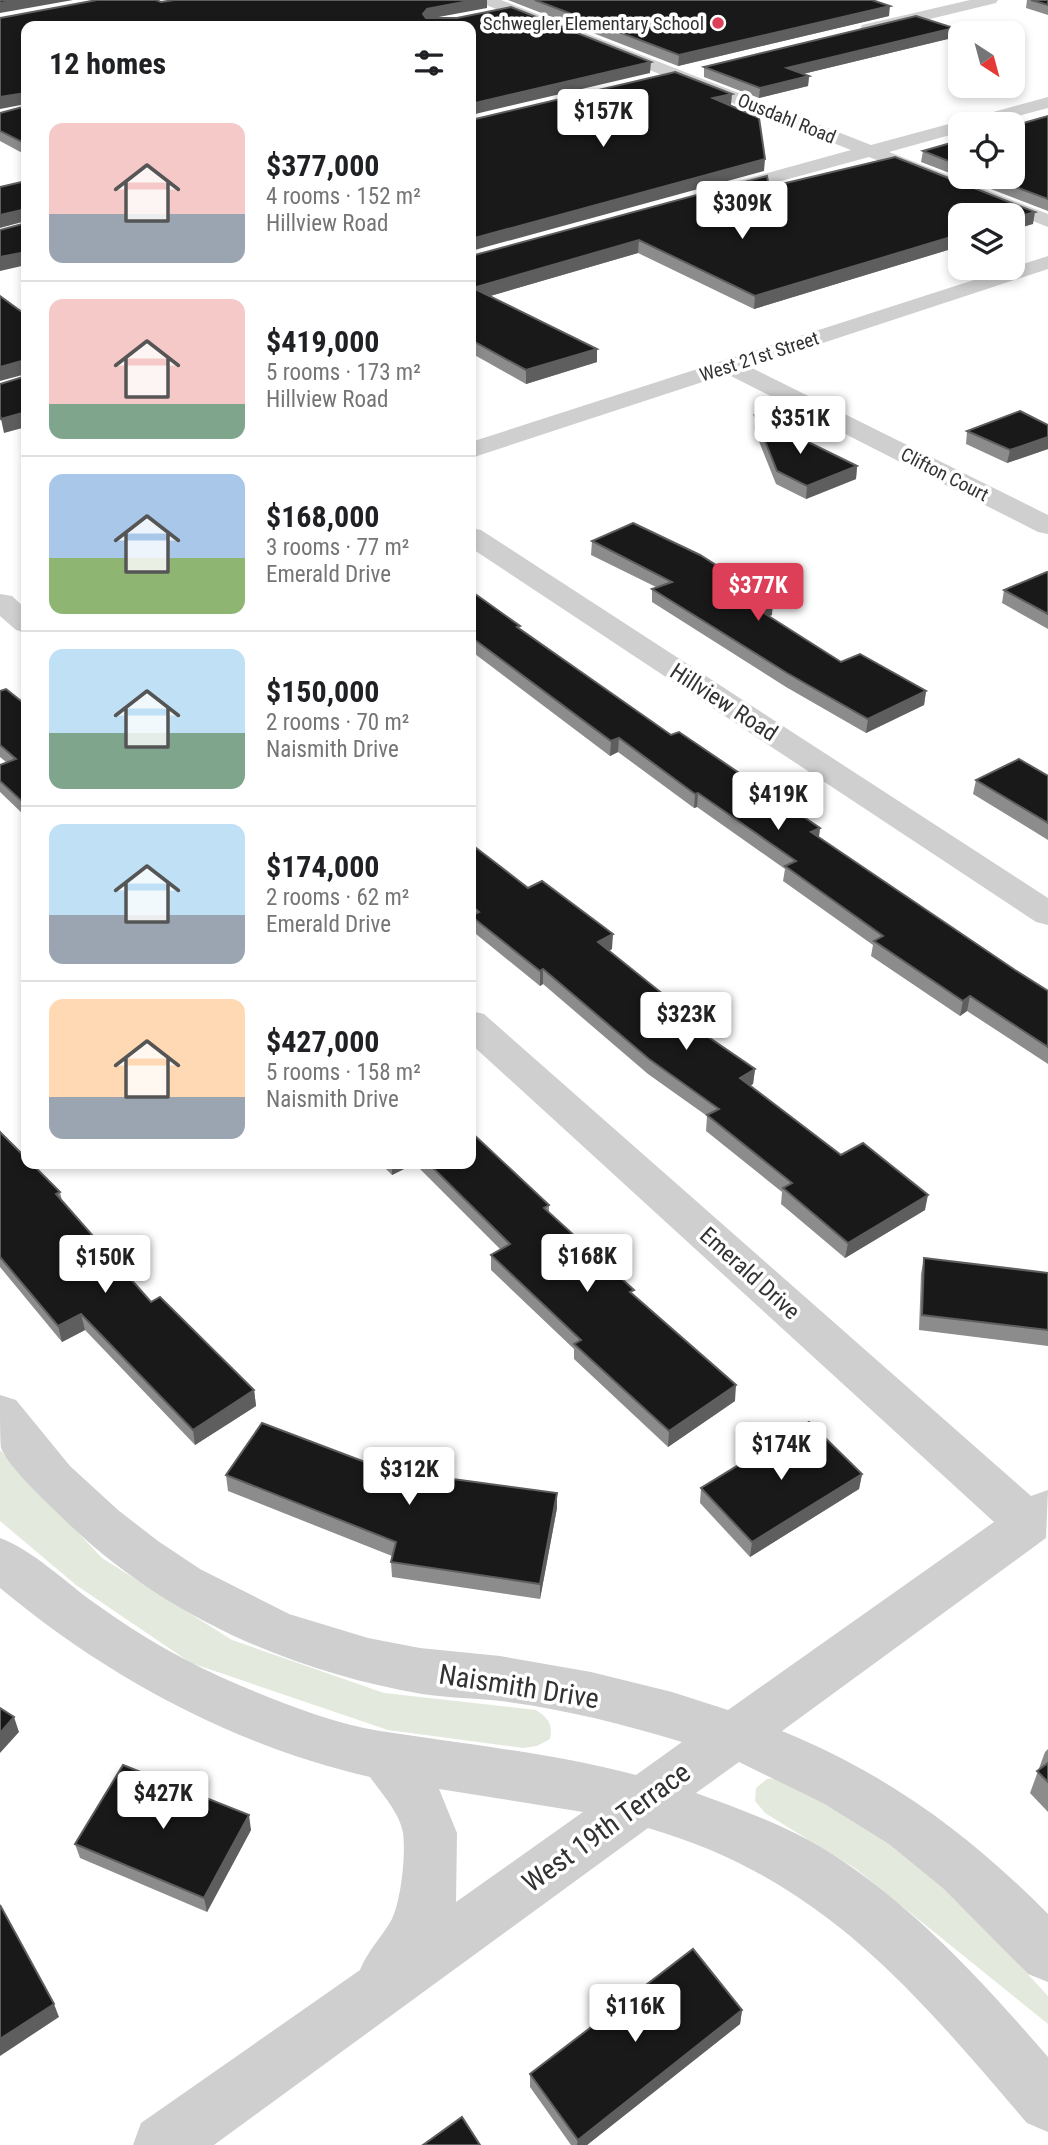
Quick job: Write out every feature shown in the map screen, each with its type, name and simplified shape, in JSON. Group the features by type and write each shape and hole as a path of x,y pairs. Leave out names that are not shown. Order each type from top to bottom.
{"street":[{"path":"852,33 990,0"},
{"name":"Ousdahl Road","path":"484,8 512,10 1048,221"},
{"path":"645,82 702,69"},
{"path":"1011,112 1048,102"},
{"path":"693,200 948,130"},
{"name":"West 21st Street","path":"476,448 1048,262"},
{"name":"Clifton Court","path":"729,366 1048,526"},
{"path":"1012,508 1048,494"},
{"name":"Hillview Road","path":"476,539 1048,914"},
{"path":"9,599 21,617"},
{"name":"Emerald Drive","path":"476,1027 1038,1517"},
{"name":"Naismith Drive","path":"0,1413 60,1487 127,1548 186,1589 234,1614 301,1642 354,1657 422,1672 508,1680 624,1703 732,1736 806,1766 910,1827 967,1874 1048,1954"},
{"name":"West 19th Terrace","path":"163,2145 1038,1517"},
{"path":"0,1559 47,1598 97,1634 180,1684 278,1724 363,1751 550,1781 644,1800 772,1850 852,1900 950,1990 1048,2102"},
{"path":"369,1997 410,1942 428,1902 430,1833 418,1802 386,1755"}],"shaded area":[{"path":"0,1450 102,1558 232,1640 384,1693 536,1710 549,1722 550,1739 537,1746 523,1748 388,1730 191,1663 76,1585 0,1521"},
{"path":"780,1778 873,1831 943,1888 1048,1996 1048,2024 856,1869 765,1813 755,1801 756,1788 767,1779"}],"building":[{"path":"97,0 474,0 427,9 423,14 426,18 457,18 511,7 651,62 476,103 476,21 21,21 21,94 0,97 0,18"},
{"name":"Schwegler Elementary School","path":"535,0 872,0 890,6 679,55"},
{"path":"1031,0 1048,0 1048,5"},
{"path":"916,16 948,26 948,29 787,68 809,76 760,88 704,67"},
{"path":"675,72 732,94 713,98 759,118 765,159 476,238 476,119"},
{"path":"21,107 21,142 0,131 0,113"},
{"path":"1048,116 1048,199 1021,189 1025,189 1025,123"},
{"path":"948,144 948,161 923,151"},
{"path":"895,157 948,178 948,189 976,189 1012,203 948,203 948,238 755,296 639,240 476,287 476,255 767,176 769,187"},
{"path":"21,182 21,210 0,215 0,187"},
{"path":"1025,208 1035,212 1025,215"},
{"path":"21,224 21,253 0,257 0,230"},
{"path":"476,289 597,349 526,370 476,343"},
{"path":"0,296 21,311 21,361 0,367"},
{"path":"21,378 21,413 1,419 0,384"},
{"path":"1020,411 1048,425 1048,437 1010,450 967,431"},
{"path":"755,416 857,466 807,486 777,471"},
{"path":"633,523 700,555 773,601 756,608 841,662 860,654 926,691 868,719 787,673 652,589 672,582 592,541"},
{"path":"1047,572 1048,614 1004,590"},
{"path":"476,595 520,626 517,627 671,735 679,732 820,828 811,832 1048,991 1048,1047 970,996 963,1001 874,941 883,936 785,866 796,861 698,793 695,794 619,738 611,741 476,641"},
{"path":"6,689 21,701 21,800 0,781 0,765 16,759 0,745 0,691"},
{"path":"1019,759 1048,776 1048,823 976,780"},
{"path":"476,848 528,888 542,881 613,934 598,942 689,1015 682,1019 755,1069 740,1078 841,1155 863,1143 928,1195 848,1243 783,1188 792,1183 707,1115 719,1109 649,1059 543,969 540,971 476,920 476,914 479,912 476,909"},
{"path":"0,1132 21,1153 21,1169 37,1169 60,1192 56,1194 151,1302 160,1297 254,1390 193,1430 81,1314 58,1326 0,1257"},
{"path":"476,1137 549,1205 544,1208 634,1290 630,1292 736,1385 669,1431 574,1344 581,1340 491,1255 510,1244 434,1169 476,1169"},
{"path":"924,1258 1048,1273 1048,1330 922,1315"},
{"path":"809,1422 862,1474 752,1542 701,1488"},
{"path":"262,1423 386,1470 557,1493 540,1584 391,1562 396,1542 226,1475"},
{"path":"0,1708 14,1717 0,1733"},
{"path":"1048,1763 1048,1782 1037,1771"},
{"path":"123,1765 249,1815 204,1898 75,1844"},
{"path":"0,1905 54,2004 0,2039"},
{"path":"693,1949 742,2010 578,2140 530,2074"},
{"path":"462,2117 480,2145 423,2145"}],"place":[{"name":"Schwegler Elementary School","path":"718,23"}]}
